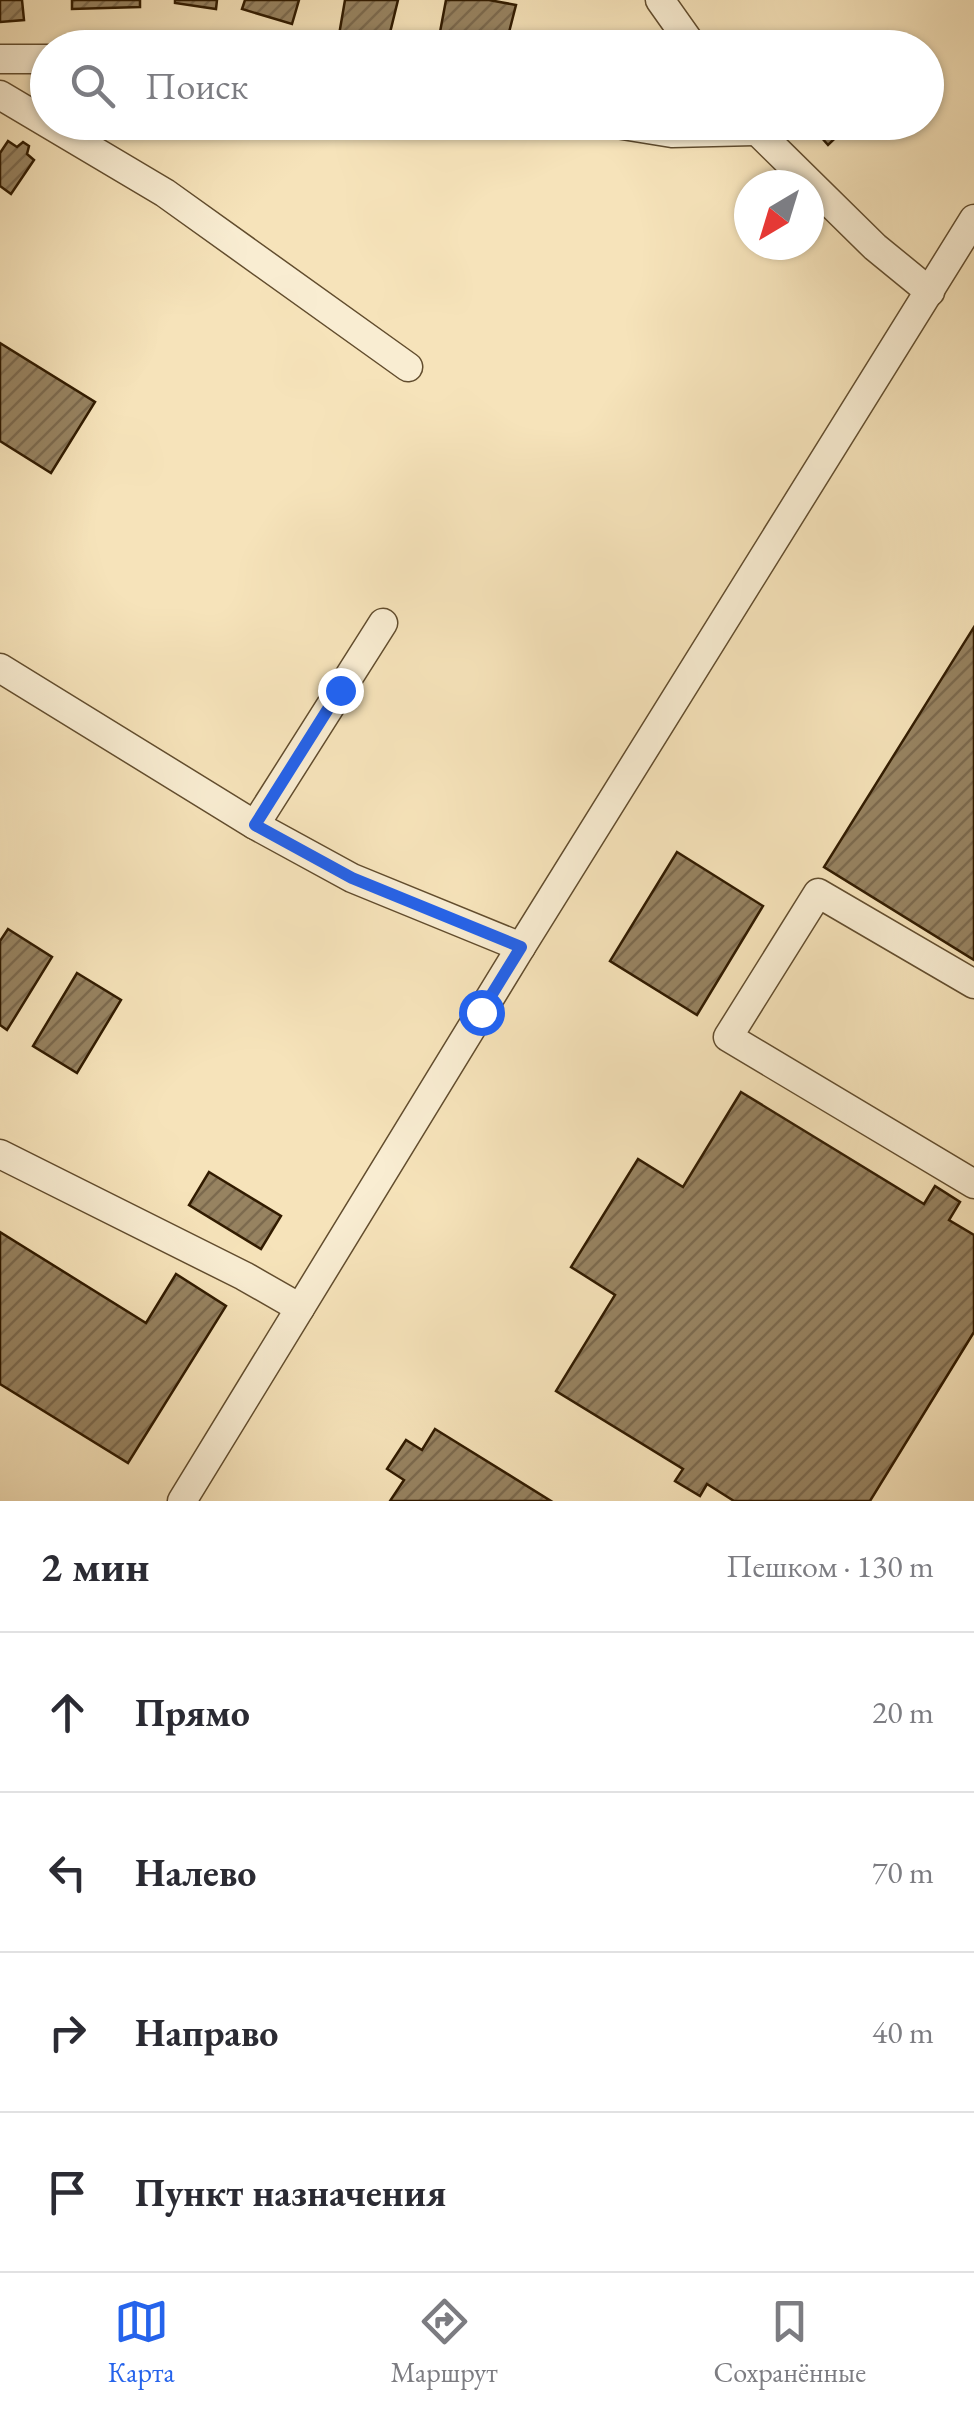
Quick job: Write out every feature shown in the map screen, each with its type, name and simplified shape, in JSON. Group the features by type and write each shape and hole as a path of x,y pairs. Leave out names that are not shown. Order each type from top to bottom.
{"street":[{"path":"660,0 681,30"},
{"path":"0,59 30,59"},
{"path":"0,95 30,113"},
{"path":"76,140 165,193 408,367"},
{"path":"764,140 874,247 930,292"},
{"path":"182,1501 974,220"},
{"path":"255,825 383,623"},
{"path":"0,668 255,825 352,878 521,947"},
{"path":"974,984 818,893 728,1037 974,1184"},
{"path":"0,1154 300,1308"}],"building":[{"path":"0,0 22,0 24,20 0,22"},
{"path":"72,0 140,0 140,7 72,9"},
{"path":"175,0 217,0 216,9"},
{"path":"245,0 299,0 292,24 242,9"},
{"path":"345,0 398,0 391,30 340,30"},
{"path":"446,0 489,0 516,5 510,30 440,30"},
{"path":"8,141 17,147 23,142 29,146 27,154 34,160 11,194 0,186 0,153"},
{"path":"0,343 95,402 51,473 0,441"},
{"path":"974,627 974,960 824,867"},
{"path":"677,852 763,906 697,1015 610,961"},
{"path":"8,929 52,957 7,1030 0,1025 0,941"},
{"path":"77,973 121,1000 77,1073 33,1046"},
{"path":"741,1092 924,1204 935,1186 960,1202 949,1220 974,1235 974,1332 870,1501 734,1501 707,1484 700,1496 675,1481 683,1469 556,1391 615,1295 571,1267 638,1159 683,1187"},
{"path":"209,1172 281,1216 261,1249 189,1205"},
{"path":"0,1232 146,1323 176,1274 226,1306 128,1463 0,1384"},
{"path":"435,1429 551,1501 390,1501 404,1480 387,1469 406,1440 422,1450"}],"route":[{"path":"340,690 255,825 352,878 521,947 481,1012"}]}
